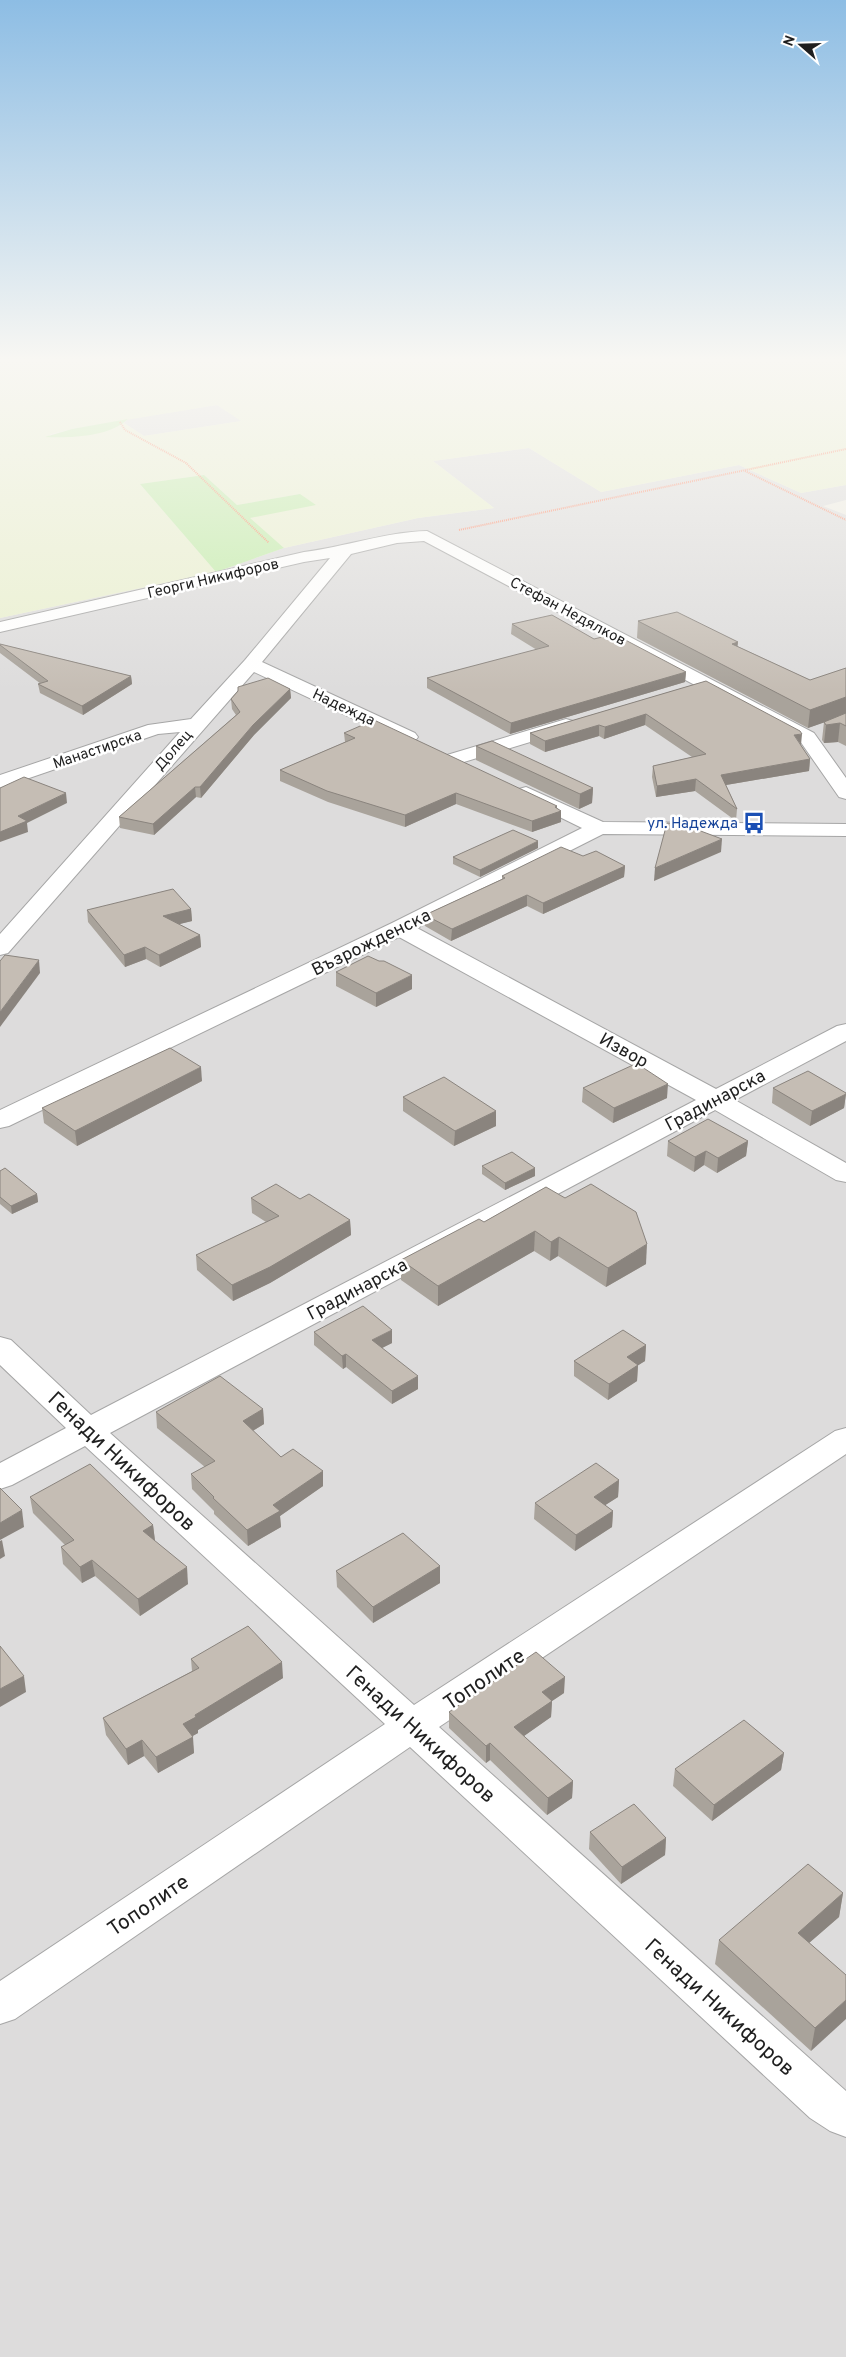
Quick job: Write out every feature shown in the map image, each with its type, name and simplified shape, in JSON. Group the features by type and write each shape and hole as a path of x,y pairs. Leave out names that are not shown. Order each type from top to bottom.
{"street":[{"name":"Георги Никифоров","path":"0,627 304,557 345,551 384,540 409,536 427,536"},
{"name":"Стефан Недялков","path":"427,536 706,684 815,734 846,793"},
{"name":"Долец","path":"0,948 252,664 345,551"},
{"name":"Надежда","path":"252,664 479,771"},
{"path":"678,692 706,684"},
{"path":"439,752 585,720"},
{"name":"Манастирска","path":"0,782 155,729 197,724"},
{"path":"505,783 598,828"},
{"name":"Възрожденска","path":"0,1120 400,928 598,828 846,830"},
{"name":"Извор","path":"400,928 716,1100 846,1174"},
{"name":"Градинарска","path":"0,1477 846,1032"},
{"name":"Генади Никифоров","path":"0,1347 88,1431 826,2104 846,2116"},
{"name":"Тополите","path":"0,2005 412,1726 846,1439"}],"path":[{"path":"194,471 272,546 304,557"},
{"path":"427,536 744,471 846,520"}],"shaded area":[{"path":"446,471 567,471 601,492 708,471 752,471 801,493 846,485 846,500 823,506 846,515 846,2357 0,2357 0,618 216,572 284,548 418,518 494,508"}],"green space":[{"path":"0,471 446,471 494,508 418,518 284,548 249,518 300,494 237,505 204,475 140,484 216,572 0,618"},
{"path":"567,471 708,471 601,492"},
{"path":"752,471 846,471 846,485 801,493"},
{"path":"204,475 237,505 300,494 316,505 250,518 284,548 216,572 140,484"}],"building":[{"path":"677,612 738,642 732,644 810,680 846,668 846,697 810,710 638,621"},
{"path":"552,615 594,639 614,634 686,672 511,723 427,678 549,646 512,624"},
{"path":"0,644 131,676 82,706 38,684 48,681"},
{"path":"268,678 290,689 253,725 200,787 195,787 153,824 119,817 240,712 231,699 238,691 238,687"},
{"path":"706,681 800,731 802,734 794,735 810,759 721,775 737,809 696,779 657,786 653,766 706,754 646,714 605,727 599,725 545,741 530,733"},
{"path":"846,713 846,726 840,723 826,725 824,722"},
{"path":"374,720 557,806 555,807 561,811 532,821 456,793 405,815 327,791 280,770 355,738 344,733"},
{"path":"492,741 593,788 580,794 476,746"},
{"path":"24,777 66,793 18,816 27,821 0,832 0,788"},
{"path":"667,823 682,824 722,839 655,868"},
{"path":"513,830 538,841 480,870 453,857"},
{"path":"561,847 583,856 596,851 625,866 543,903 527,895 452,929 425,915 505,878 502,876"},
{"path":"173,889 191,909 163,916 200,935 159,955 145,947 124,955 87,910"},
{"path":"5,955 39,960 0,1012 0,961"},
{"path":"368,956 384,961 412,975 376,993 336,972"},
{"path":"170,1048 201,1067 75,1131 42,1108"},
{"path":"633,1065 639,1065 668,1084 614,1108 583,1088"},
{"path":"808,1071 846,1094 812,1111 773,1088"},
{"path":"444,1077 496,1111 455,1131 403,1097"},
{"path":"708,1119 748,1141 718,1158 706,1151 695,1157 668,1141"},
{"path":"512,1152 535,1168 505,1183 482,1166"},
{"path":"5,1168 37,1194 11,1206 0,1197 0,1171"},
{"path":"276,1184 300,1199 309,1194 350,1220 270,1267 232,1285 196,1255 279,1216 251,1198"},
{"path":"591,1184 636,1212 647,1244 608,1268 559,1237 551,1242 535,1231 438,1286 401,1260 479,1219 484,1222 546,1187 565,1198"},
{"path":"363,1306 392,1330 372,1340 418,1376 392,1391 346,1354 342,1356 314,1332"},
{"path":"623,1330 646,1345 627,1357 638,1365 609,1384 574,1361"},
{"path":"220,1376 263,1409 243,1421 281,1457 293,1449 323,1471 273,1505 280,1511 247,1530 191,1474 215,1461 156,1412"},
{"path":"596,1463 619,1480 594,1497 613,1511 576,1535 535,1503"},
{"path":"90,1464 153,1525 143,1531 187,1567 138,1599 92,1560 80,1567 61,1547 74,1540 30,1497"},
{"path":"0,1488 22,1510 0,1523"},
{"path":"403,1533 440,1566 373,1607 336,1571"},
{"path":"248,1626 282,1662 183,1724 193,1737 156,1757 142,1740 126,1749 103,1718 199,1668 191,1659"},
{"path":"0,1646 24,1676 0,1689"},
{"path":"536,1652 565,1677 542,1692 552,1701 514,1727 573,1781 548,1798 490,1743 486,1746 449,1712"},
{"path":"744,1720 784,1753 714,1805 675,1769"},
{"path":"634,1804 666,1838 622,1867 590,1832"},
{"path":"808,1864 843,1893 798,1933 846,1975 846,2000 815,2028 719,1940"}],"place":[{"name":"ул. Надежда","path":"754,823"}]}
